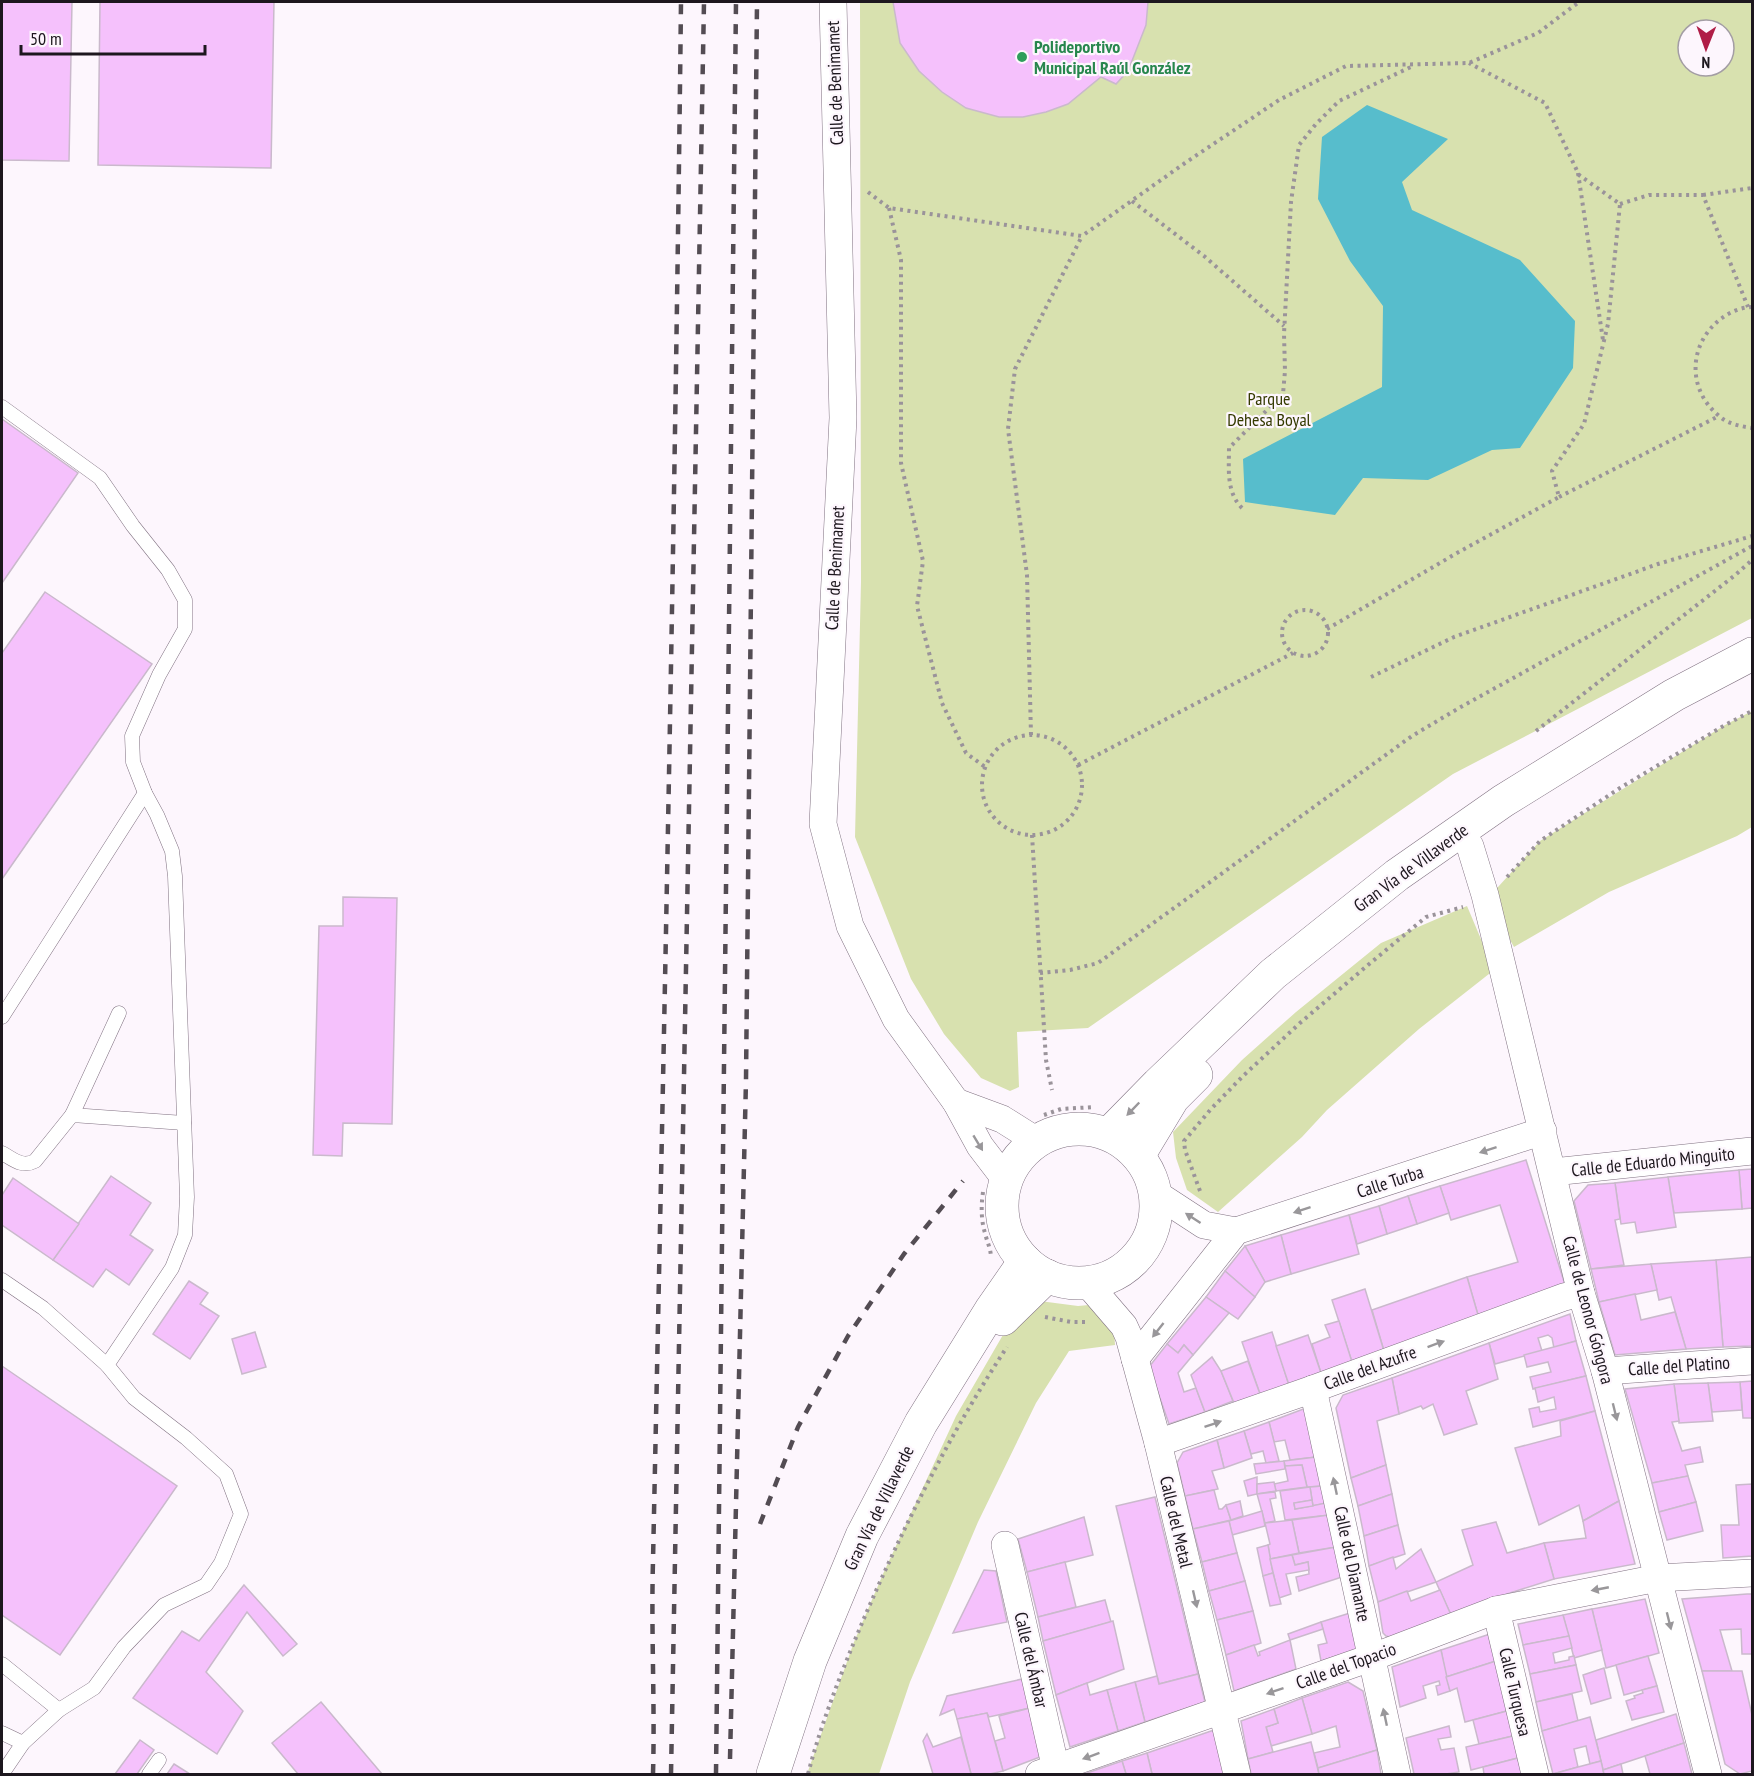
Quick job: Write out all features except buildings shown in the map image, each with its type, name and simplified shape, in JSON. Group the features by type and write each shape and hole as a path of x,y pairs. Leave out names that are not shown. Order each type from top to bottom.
{"street":[{"name":"Calle de Benimamet","path":"833,2 843,418 823,824 850,926 896,1019 956,1102 980,1146 995,1182"},
{"name":"Gran Vía de Villaverde","path":"1109,1134 1273,974 1397,875 1513,794 1674,695 1752,654"},
{"name":"Gran Vía de Villaverde","path":"1138,1156 1173,1098 1282,989 1406,889 1522,810 1683,711 1752,673"},
{"name":"Calle de Leonor Góngora","path":"1470,846 1485,895 1581,1293 1605,1371 1708,1774"},
{"path":"956,1102 1002,1119 1037,1141"},
{"path":"1084,1129 1109,1134 1124,1143 1138,1156 1149,1173 1155,1193 1155,1218 1148,1241 1132,1262 1112,1276 1088,1282 1074,1283 1036,1269 1012,1244 1003,1224 1002,1202 995,1182 1037,1141 1060,1131 1084,1129"},
{"name":"Calle Turba","path":"1155,1193 1204,1225 1236,1231 1543,1131"},
{"name":"Calle de Eduardo Minguito","path":"1553,1172 1752,1151"},
{"path":"1135,1359 1236,1231"},
{"name":"Gran Vía de Villaverde","path":"773,1774 810,1661 862,1536 921,1423 991,1310 1036,1269"},
{"name":"Gran Vía de Villaverde","path":"782,1774 816,1666 872,1537 1005,1315 1036,1269"},
{"name":"Calle del Metal","path":"1088,1282 1124,1326 1129,1337 1158,1443 1237,1774"},
{"name":"Calle del Azufre","path":"1158,1443 1581,1293"},
{"name":"Calle del Platino","path":"1605,1371 1752,1361"},
{"name":"Calle del Diamante","path":"1313,1389 1398,1774"},
{"name":"Calle del Ámbar","path":"1005,1545 1050,1772"},
{"name":"Calle del Topacio","path":"1050,1772 1373,1657 1496,1610 1658,1578 1752,1573"},
{"name":"Calle Turquesa","path":"1496,1610 1535,1774"}],"lane":[{"path":"2,407 100,478 133,526 168,570 185,600 184,630 159,675 132,736 133,762 172,851 175,876 187,1197 185,1235 172,1268 107,1365"},
{"path":"2,1017 145,793"},
{"path":"2,1153 21,1164 28,1165 35,1161 72,1115 119,1013"},
{"path":"72,1115 184,1123"},
{"path":"2,1280 43,1308 107,1365 134,1398 186,1438 226,1474 241,1514 221,1563 206,1585 164,1605 124,1647 94,1688 59,1710 23,1743 2,1774"},
{"path":"2,1664 59,1710"},
{"path":"2,1733 23,1743"},
{"path":"150,1774 159,1760"}],"path":[{"path":"1031,735 1027,575 1008,429 1015,369 1082,236 1279,100 1346,66 1469,63 1538,33 1579,2"},
{"path":"1469,63 1545,103 1579,175 1620,204"},
{"path":"1242,508 1234,501 1229,479 1229,448 1283,394 1284,326 1291,202 1299,145 1316,124 1340,101 1416,64"},
{"path":"1577,169 1603,343"},
{"path":"1620,204 1649,195 1703,195 1752,188"},
{"path":"868,192 889,208 1082,236"},
{"path":"1703,195 1750,307 1728,313 1712,325 1700,342 1695,362 1697,382 1705,401 1719,416 1736,426 1752,428"},
{"path":"1132,200 1204,256 1284,326"},
{"path":"1559,497 1552,471 1584,424 1608,324 1620,204"},
{"path":"889,208 901,260 902,464 923,561 917,606 942,704 966,753 985,766"},
{"path":"1327,628 1559,497 1719,416"},
{"path":"1371,677 1454,637 1658,564 1752,536"},
{"path":"1040,973 1070,970 1098,963 1412,736 1752,546"},
{"path":"1536,731 1752,560"},
{"path":"1298,611 1313,611 1325,621 1328,636 1321,649 1314,654 1300,656 1293,652 1283,641 1282,634 1286,620 1298,611"},
{"path":"1078,765 1293,652"},
{"path":"1505,879 1540,841 1630,783 1752,711"},
{"path":"1031,735 1046,737 1059,743 1070,752 1078,765 1082,781 1081,797 1074,812 1063,825 1048,832 1032,835 1016,833 1001,825 990,813 983,799 981,783 985,766 992,754 1003,744 1016,737 1031,735"},
{"path":"1032,835 1046,1060 1052,1090"},
{"path":"1203,1200 1184,1142 1211,1109 1300,1023 1426,917 1467,906"},
{"path":"991,1261 991,1249 981,1213 995,1182"},
{"path":"1044,1316 1071,1322 1100,1322 1124,1326"},
{"path":"808,1774 816,1741 858,1632 921,1493 958,1426 1012,1339"}],"green space":[{"name":"Parque Dehesa Boyal","path":"860,2 1752,2 1752,618 1453,774 1088,1028 1017,1032 1019,1087 1010,1091 981,1078 944,1034 911,979 855,837 861,582"},
{"path":"1752,711 1752,827 1737,836 1609,892 1514,947 1485,895 1498,887 1540,841 1725,725"},
{"path":"1467,906 1494,970 1419,1029 1327,1110 1302,1137 1218,1212 1187,1190 1176,1158 1173,1132 1242,1060 1296,1012 1381,943"},
{"path":"1032,1300 1078,1306 1100,1304 1114,1329 1115,1345 1069,1351 1036,1403 978,1522 910,1682 879,1774 807,1774 854,1642 956,1416 1011,1321"}],"water":[{"path":"1367,105 1448,139 1402,182 1412,210 1520,260 1575,321 1573,368 1520,448 1492,450 1428,480 1363,478 1335,515 1245,502 1243,459 1382,387 1383,306 1350,261 1318,199 1322,137"}],"railway":[{"path":"653,1774 653,1588 681,2"},
{"path":"671,1774 704,2"},
{"path":"716,1774 736,2"},
{"path":"730,1759 746,1080 757,2"},
{"path":"760,1524 798,1427 848,1336 904,1254 963,1181"}],"place":[{"name":"Polideportivo Municipal Raúl González","path":"1022,57"}]}
